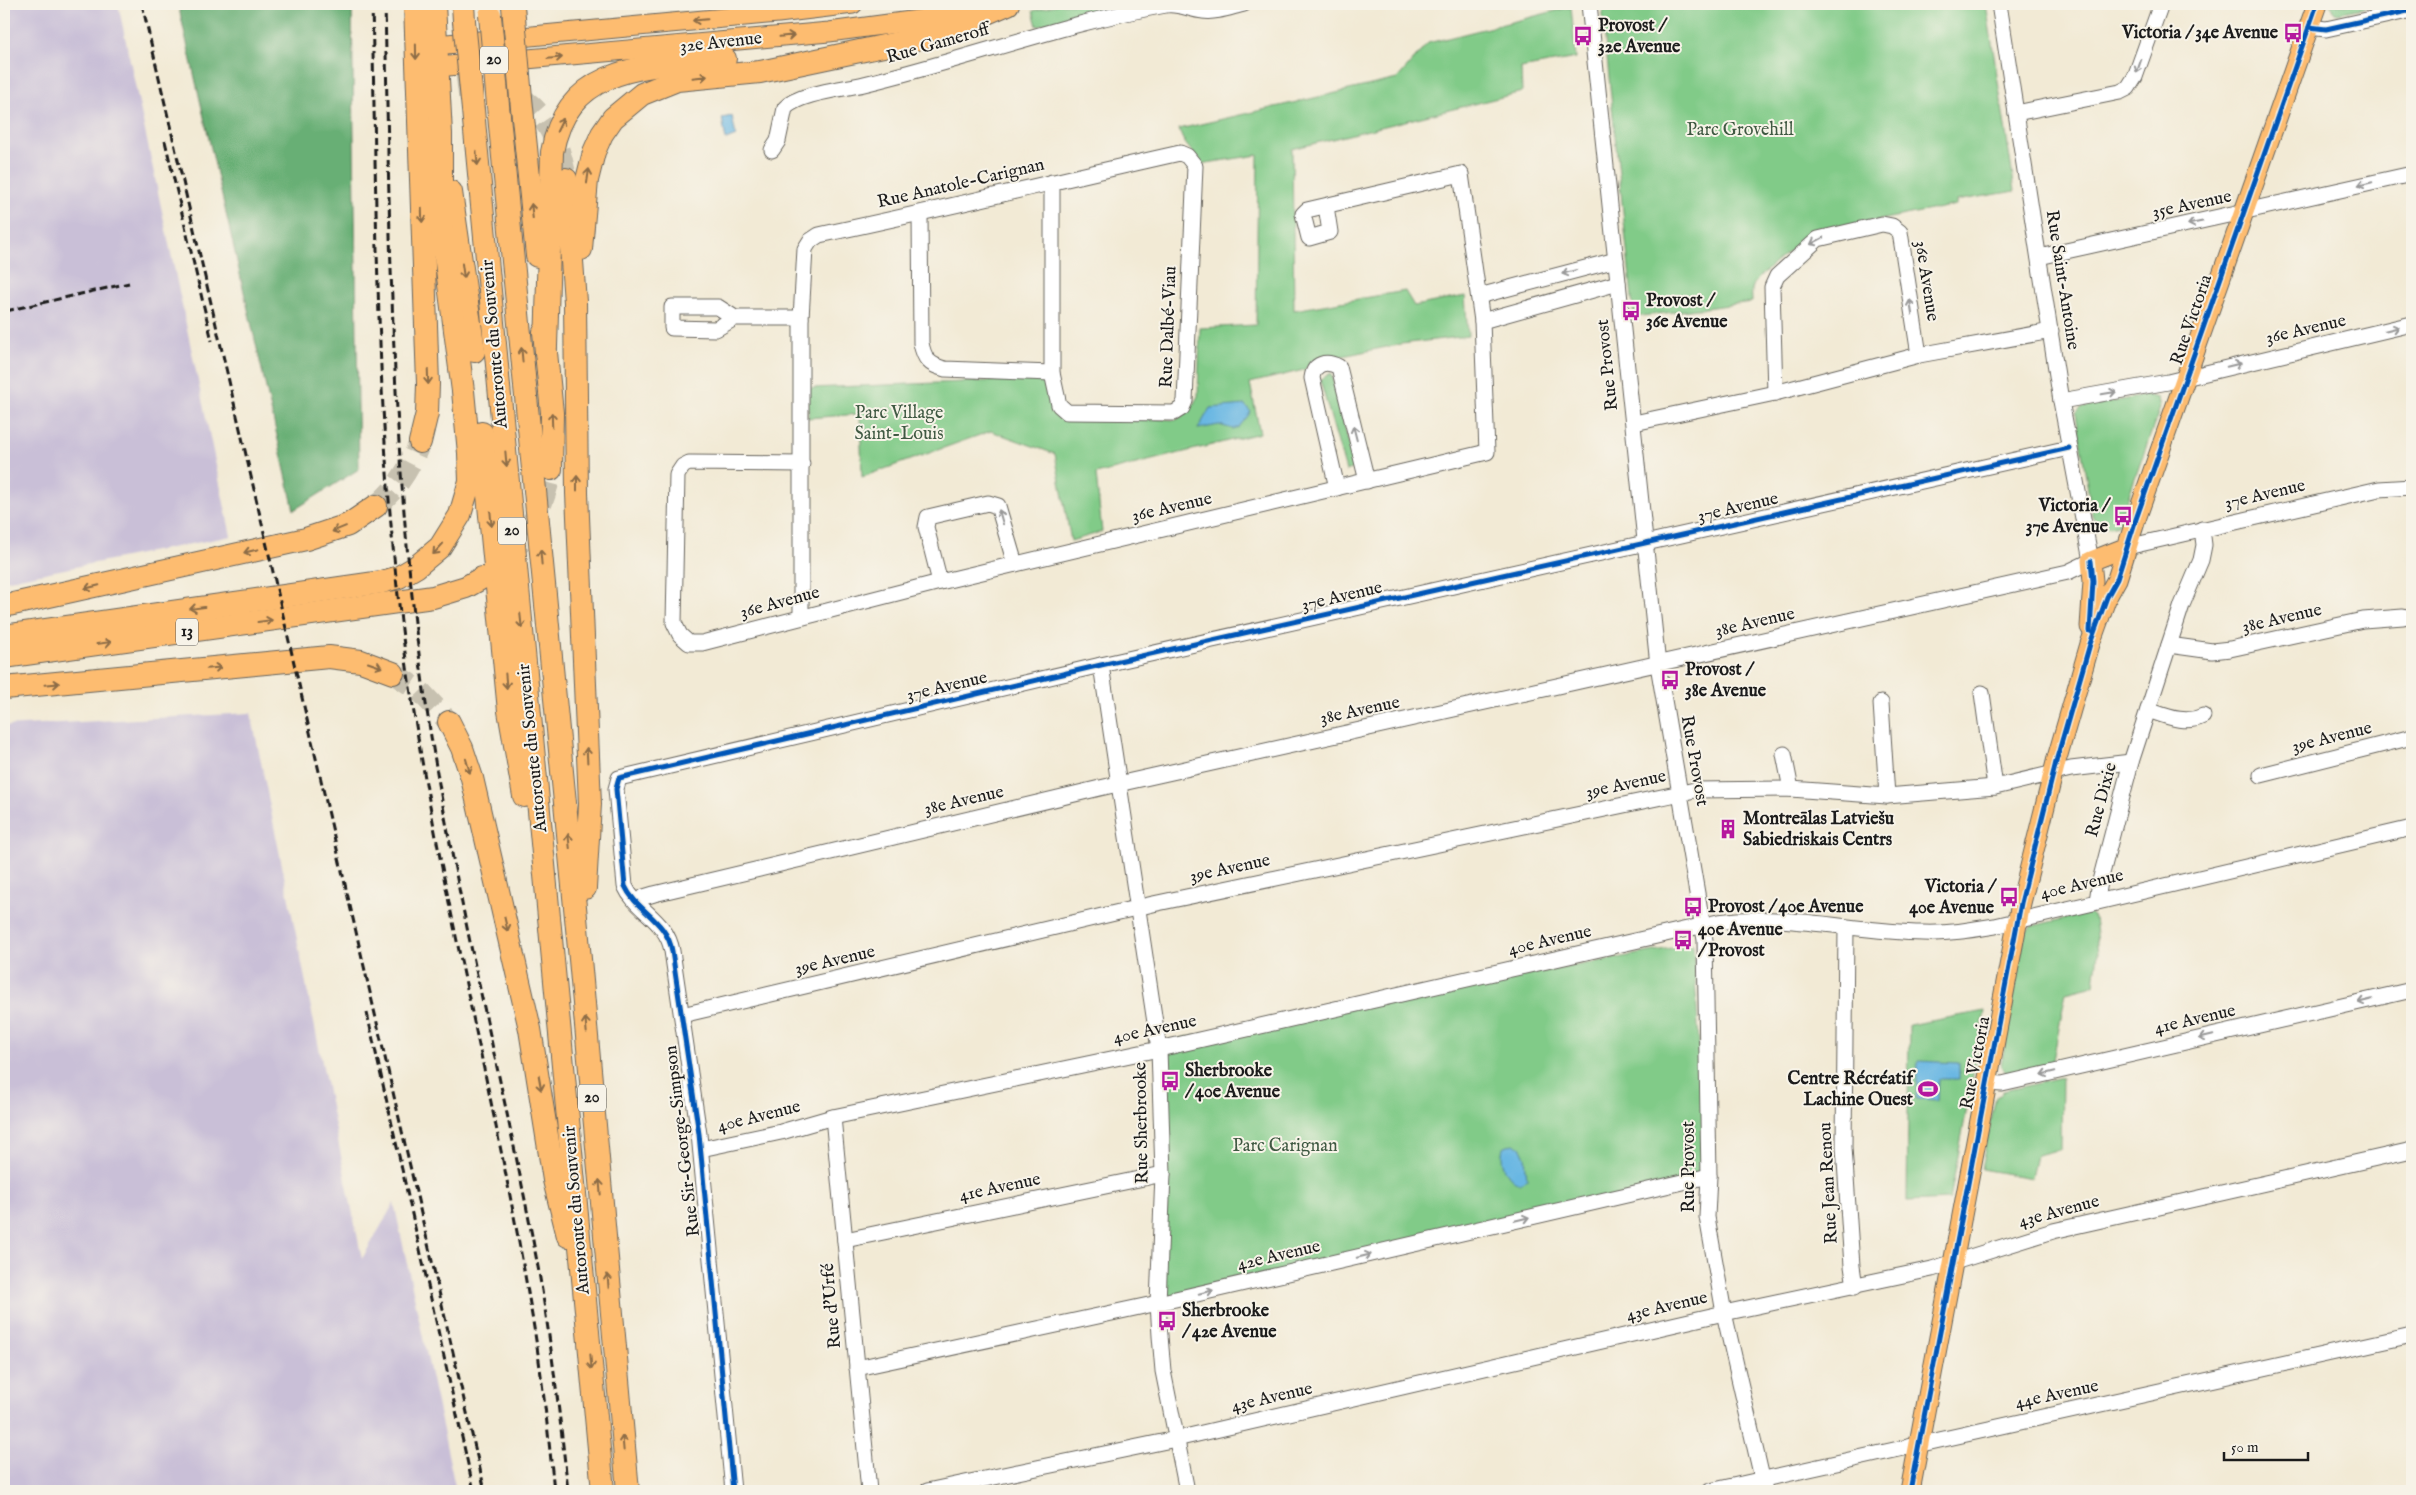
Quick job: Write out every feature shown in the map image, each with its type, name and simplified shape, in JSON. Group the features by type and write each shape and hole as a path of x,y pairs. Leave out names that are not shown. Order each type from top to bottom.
{"highway":[{"path":"415,4 428,384 427,413 420,442"},
{"path":"434,4 437,67 447,88 441,134 456,223 475,364 509,711 553,952"},
{"path":"575,302 588,171 602,134 626,105 650,90 677,80 760,72 896,44 940,32 1008,4"},
{"path":"513,5 552,413 552,468"},
{"name":"Autoroute du Souvenir","path":"490,9 580,959 628,1491"},
{"name":"Autoroute du Souvenir","path":"464,12 603,1491"},
{"path":"546,346 552,152 555,137 562,121 571,106 584,93 612,75 638,68 896,44"},
{"name":"13","path":"4,636 375,584 399,577 428,559 454,529 468,491 470,472 468,439 440,224 441,134"},
{"path":"566,179 575,302 577,493 590,804 580,959"},
{"path":"4,606 306,539 348,525 376,506"},
{"name":"13","path":"4,658 446,594 466,587 482,578"},
{"path":"4,688 329,657 361,661 393,673"},
{"path":"449,722 462,748 472,778 528,1021 542,1094 554,1180 586,1313"}],"main road":[{"name":"32e Avenue","path":"436,45 778,13 853,4"},
{"name":"32e Avenue","path":"437,67 695,46 848,30 938,17 1003,4"},
{"name":"Rue Victoria","path":"1910,1491 2017,921 2053,774 2090,644 2107,597 2117,579 2317,4"},
{"path":"2107,597 2108,579 2097,558 2127,547"},
{"name":"Rue Victoria","path":"2090,644 2093,581 2097,558"}],"street":[{"name":"Rue Gameroff","path":"772,150 778,141 785,108 799,99 889,78 1053,31 1153,8 1175,4 1206,11 1237,4"},
{"name":"Rue Provost","path":"1590,4 1658,665 1704,926 1709,1176 1706,1217 1724,1313 1764,1485"},
{"name":"Rue Saint-Antoine","path":"1999,4 2061,401 2083,527 2097,558"},
{"path":"2016,113 2120,92 2128,88 2136,78 2161,4"},
{"path":"2309,27 2326,29 2412,10"},
{"name":"Rue Anatole-Carignan","path":"801,616 801,318 805,249 810,242 819,235 920,214 1180,153 1187,156 1195,166"},
{"name":"Rue Dalbé-Viau","path":"1052,182 1052,373 1059,405 1066,412 1174,413 1182,408 1185,401 1195,166"},
{"name":"36e Avenue","path":"802,464 689,463 683,466 677,475 674,623 680,635 689,643 702,643 801,616 940,582 1487,452 1482,321 1461,174 1326,206"},
{"name":"35e Avenue","path":"2039,257 2412,174"},
{"path":"920,214 921,343 923,356 934,366 945,369 1052,373"},
{"name":"36e Avenue","path":"1775,393 1772,288 1777,276 1818,238 1882,224 1892,226 1900,232 1919,355"},
{"path":"1479,296 1616,260"},
{"path":"1482,321 1618,283"},
{"path":"735,318 801,318"},
{"name":"36e Avenue","path":"2061,401 2187,377 2412,324"},
{"path":"1634,423 1775,393 1919,355 2050,330"},
{"path":"1337,488 1312,378 1313,370 1319,364 1331,362 1338,367 1367,481"},
{"name":"37e Avenue","path":"622,777 1101,666 2070,448"},
{"name":"37e Avenue","path":"2127,547 2379,489 2412,487"},
{"path":"940,582 926,527 928,517 988,503 998,506 1015,564"},
{"name":"Rue Dixie","path":"2097,901 2100,881 2131,762 2169,645 2201,560 2204,544 2202,529"},
{"name":"38e Avenue","path":"638,902 644,897 654,894 1118,784 2068,572 2097,558"},
{"name":"38e Avenue","path":"2169,645 2212,651 2230,650 2363,620 2403,617"},
{"name":"Rue Sherbrooke","path":"1101,666 1159,1049 1163,1174 1158,1303 1163,1371 1187,1491"},
{"path":"1982,692 1995,787"},
{"path":"1881,703 1887,796"},
{"path":"2148,710 2184,721 2194,720 2203,716"},
{"name":"39e Avenue","path":"2261,775 2412,737"},
{"path":"1784,754 1791,789"},
{"name":"39e Avenue","path":"682,1015 1138,908 1681,792 1695,790 1791,789 1887,796 1995,787 2071,769 2131,762"},
{"name":"Rue Sir-George-Simpson","path":"622,777 616,785 623,878 628,893 656,920 668,937 682,1015 700,1149 733,1491"},
{"name":"40e Avenue","path":"700,1149 781,1132 833,1117 1159,1049 1704,926 1761,919 1941,933 1995,926 2412,828"},
{"name":"Rue Jean Renou","path":"1846,927 1844,1146 1855,1287"},
{"name":"41e Avenue","path":"1987,1083 2002,1084 2412,990"},
{"name":"Rue d'Urfé","path":"833,1117 869,1491"},
{"name":"43e Avenue","path":"927,1491 1176,1439 1724,1313 1855,1287 1953,1263 2053,1231 2412,1150"},
{"name":"41e Avenue","path":"845,1240 1163,1174"},
{"name":"42e Avenue","path":"857,1368 1158,1303 1709,1176"},
{"name":"44e Avenue","path":"1710,1491 1764,1485 1919,1445 2412,1335"}],"shaded area":[{"path":"4,4 118,4 231,536 4,581"},
{"path":"251,713 362,1259 394,1203 456,1491 4,1491 4,726"}],"green space":[{"path":"178,4 352,4 359,469 294,510"},
{"path":"1059,4 1125,4 1037,26 1033,11"},
{"name":"Parc Grovehill","path":"1613,4 1986,4 2015,191 1956,201 1956,205 1818,232 1782,257 1756,281 1752,288 1752,302 1634,317 1603,20 1603,6"},
{"path":"2330,4 2382,4 2338,13 2333,11"},
{"name":"Parc Village Saint-Louis","path":"1571,7 1576,58 1521,68 1522,92 1292,149 1294,310 1405,291 1414,306 1465,296 1468,336 1401,344 1338,357 1311,363 1304,370 1250,383 1260,433 1096,474 1102,532 1071,541 1055,454 991,431 862,477 860,414 808,418 809,388 1039,379 1047,388 1055,411 1176,420 1190,410 1198,396 1200,328 1256,325 1258,155 1200,164 1183,140 1179,129 1397,79 1428,43"},
{"path":"1331,373 1355,468 1346,471 1320,380"},
{"path":"2147,395 2158,398 2160,408 2124,509 2122,508 2119,514 2122,516 2117,525 2102,526 2096,522 2092,515 2076,414 2081,408"},
{"path":"2089,913 2094,917 2098,953 2094,985 2066,992 2052,1065 2008,1075 2001,1066 2025,932 2032,926"},
{"name":"Parc Carignan","path":"1693,944 1707,1175 1160,1302 1161,1042"},
{"path":"1985,1011 1950,1199 1907,1201 1909,1025"},
{"path":"2062,1078 2061,1149 2037,1155 2032,1178 1981,1169 1996,1096 2003,1091"}],"water":[{"path":"732,116 736,136 726,140 722,118"},
{"path":"1245,405 1251,412 1239,427 1233,429 1219,425 1198,429 1210,408"},
{"name":"Centre Récréatif Lachine Ouest","path":"1918,1061 1959,1063 1959,1079 1939,1079 1938,1100 1916,1099"},
{"path":"1513,1144 1520,1146 1525,1157 1527,1179 1520,1183 1508,1174 1502,1159 1503,1148"}],"tunnel":[{"path":"457,87 480,86 501,89 518,96 532,107 554,137 566,179"},
{"path":"376,506 402,477 412,461 420,442"},
{"path":"506,559 522,539 535,517 545,494 551,469"},
{"path":"393,673 420,691 449,722"}],"railway":[{"path":"142,4 485,1491"},
{"path":"372,4 380,340 384,424 397,591 408,674 435,832 516,1225 530,1304 538,1351 554,1491"},
{"path":"385,4 394,355 399,442 414,617 437,775 450,845 538,1267 555,1379 568,1491"},
{"path":"165,141 212,341"},
{"path":"6,311 129,283"},
{"path":"367,1013 474,1491"}],"cycle path":[{"path":"1910,1491 2021,903 2057,758 2090,644 2107,597 2117,579 2136,519 2317,4"},
{"path":"2309,27 2326,29 2412,10"},
{"path":"733,1491 699,1134 672,951 664,931 636,902 625,886 616,789 619,778 1101,665 2069,448"},
{"path":"2090,631 2093,581 2091,561"}],"place":[{"name":"Victoria / 34e Avenue","path":"2293,33"},
{"name":"Provost / 32e Avenue","path":"1583,36"},
{"name":"Provost / 36e Avenue","path":"1631,311"},
{"name":"Victoria / 37e Avenue","path":"2123,516"},
{"name":"Provost / 38e Avenue","path":"1670,680"},
{"name":"Montreālas Latviešu Sabiedriskais Centrs","path":"1728,829"},
{"name":"Victoria / 40e Avenue","path":"2009,897"},
{"name":"Provost / 40e Avenue","path":"1693,907"},
{"name":"40e Avenue / Provost","path":"1683,940"},
{"name":"Sherbrooke / 40e Avenue","path":"1170,1081"},
{"name":"Centre Récréatif Lachine Ouest","path":"1928,1089"},
{"name":"Sherbrooke / 42e Avenue","path":"1167,1321"}]}
